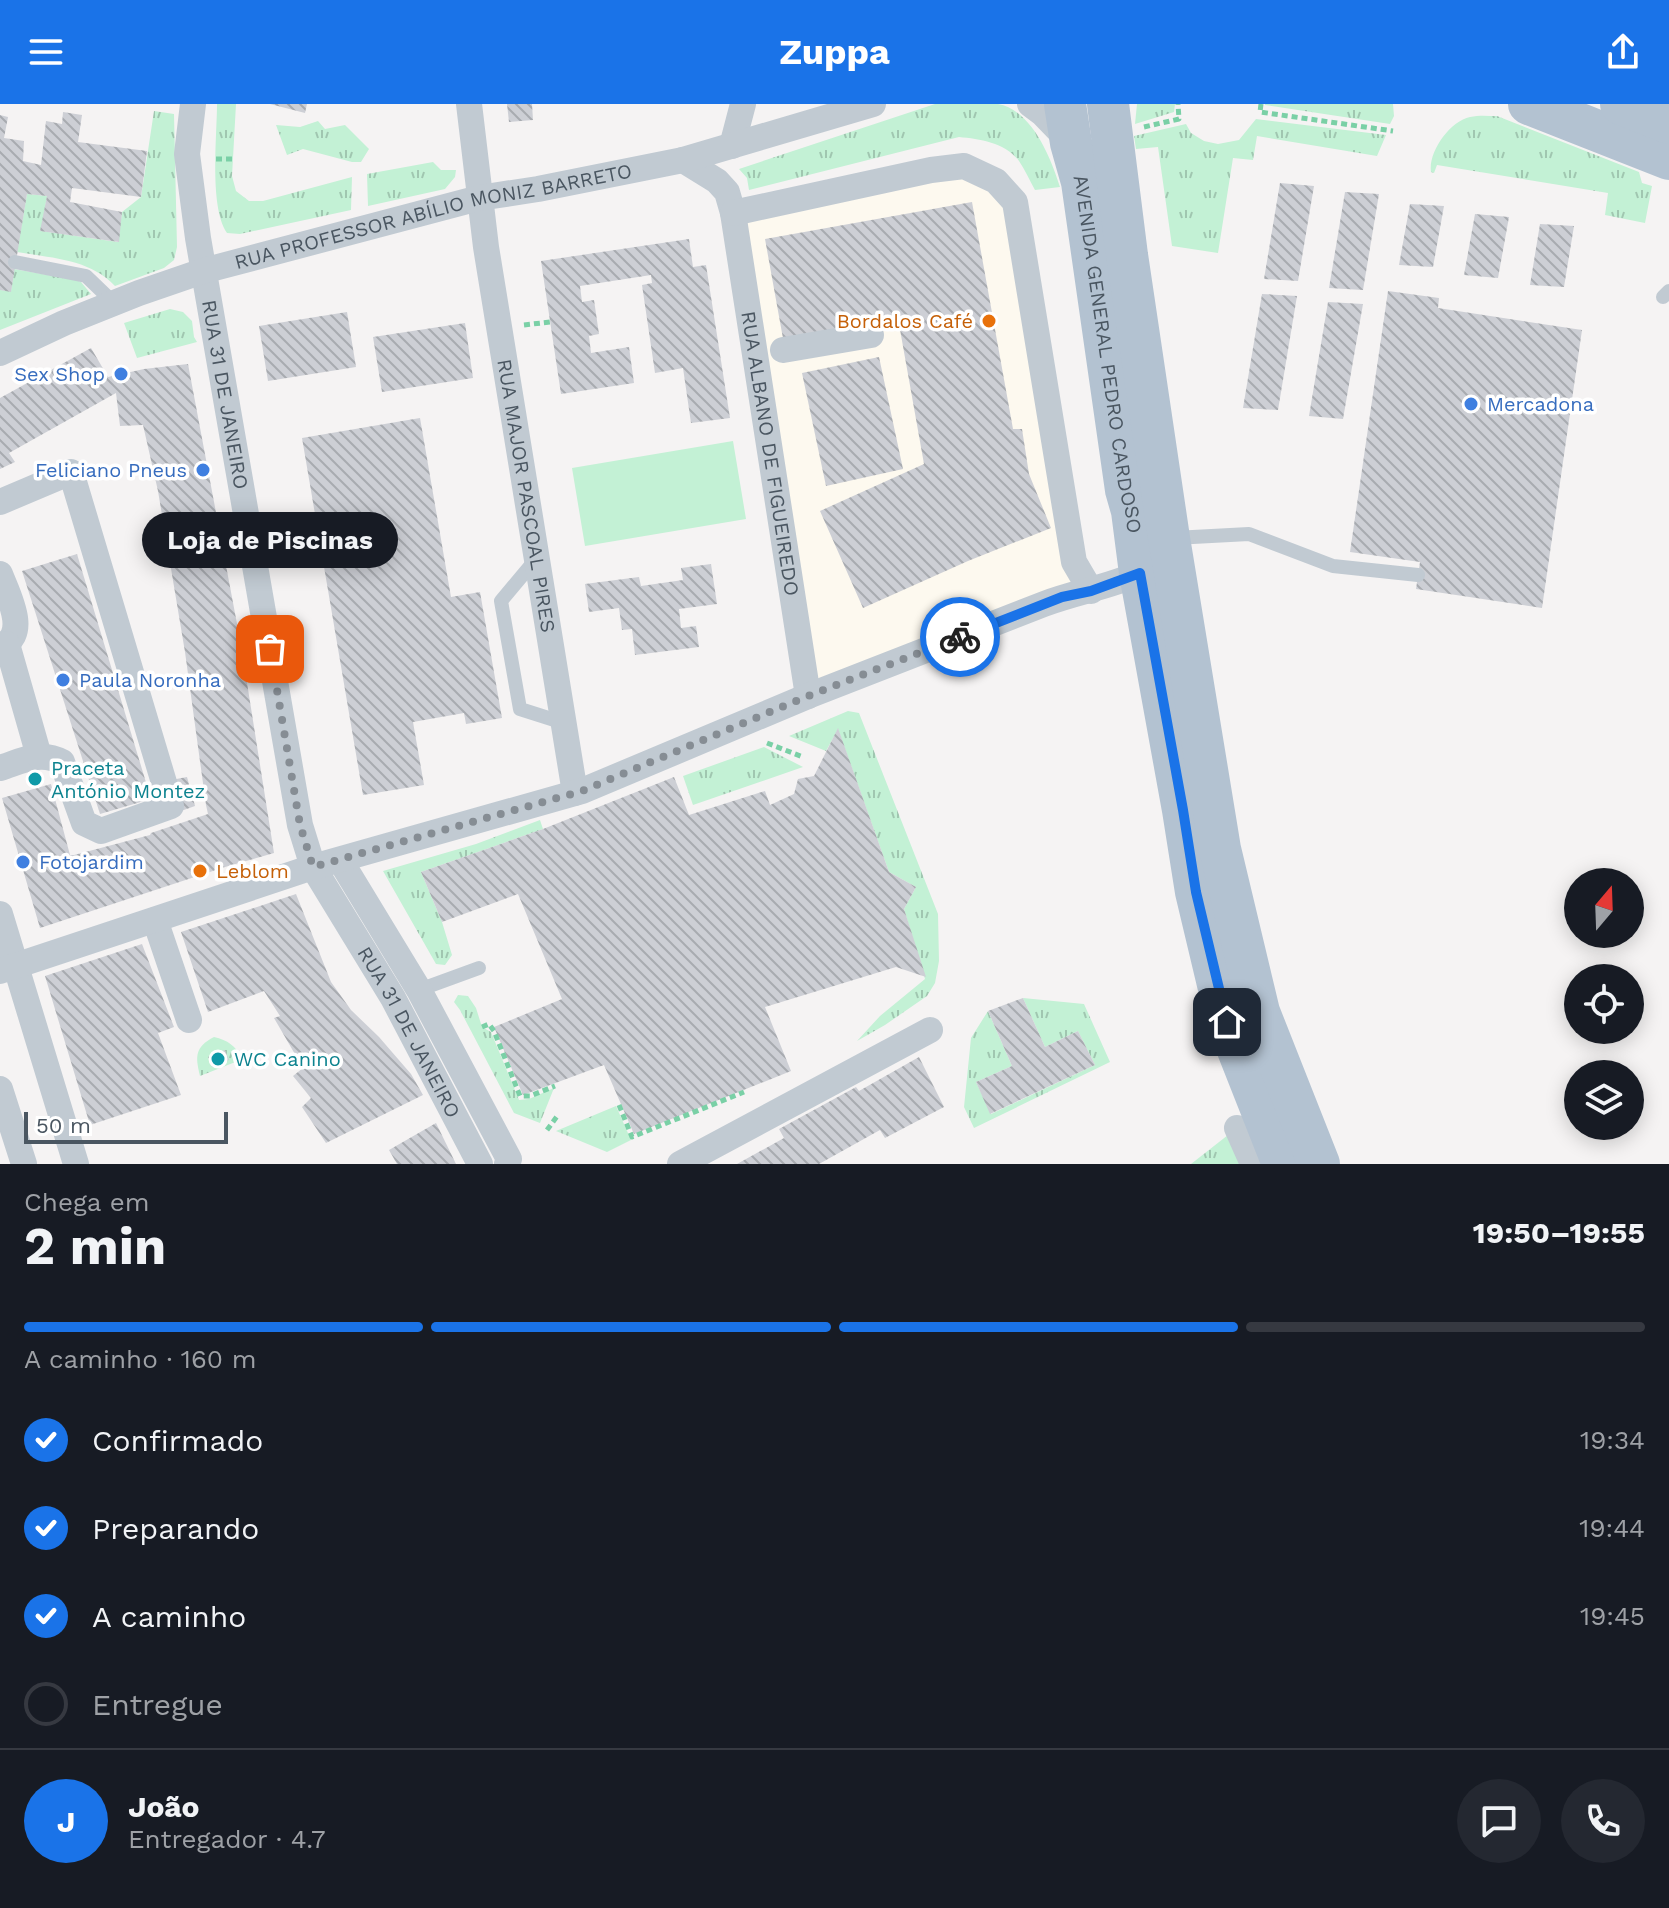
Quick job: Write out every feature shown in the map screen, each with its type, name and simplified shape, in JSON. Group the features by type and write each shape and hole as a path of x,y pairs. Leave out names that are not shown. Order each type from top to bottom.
{"main road":[{"path":"1529,104 1669,159"},
{"path":"1621,104 1669,123"},
{"name":"AVENIDA GENERAL PEDRO CARDOSO","path":"1117,111 1127,255 1220,849 1259,1012 1319,1164"},
{"name":"AVENIDA GENERAL PEDRO CARDOSO","path":"1068,123 1082,182 1126,490 1196,892 1227,1022 1283,1164"}],"street":[{"name":"RUA 31 DE JANEIRO","path":"193,104 187,154 203,271 300,825 313,867 393,998 480,1164"},
{"name":"RUA MAJOR PASCOAL PIRES","path":"469,104 479,198 575,793"},
{"path":"732,146 743,104"},
{"name":"RUA PROFESSOR ABÍLIO MONIZ BARRETO","path":"0,353 64,323 203,271 479,198 683,160 732,146 818,112 873,104"},
{"path":"1030,104 1042,113 1068,123"},
{"path":"683,160 717,181 727,192 733,213 931,170 964,166 996,181 1015,202 1074,562 1091,591"},
{"name":"RUA ALBANO DE FIGUEIREDO","path":"733,213 808,696"},
{"path":"783,350 871,335"},
{"path":"0,502 71,472 171,806 101,831 84,823 62,762 51,756 39,756 0,768"},
{"path":"8,969 313,867 575,793 808,696 1062,597 1091,591 1140,573"},
{"path":"0,574 16,618 15,633 3,645 39,756"},
{"path":"340,860 419,990 509,1159 507,1164"},
{"path":"0,914 8,969 76,1164"},
{"path":"155,920 189,1020"},
{"path":"680,1164 930,1030"},
{"path":"0,1089 24,1164"},
{"path":"1237,1128 1253,1164"}],"lane":[{"path":"15,262 86,276 114,303"},
{"path":"1169,538 1249,534 1333,566 1418,575"},
{"path":"537,558 501,601 520,709 564,723"},
{"path":"393,998 479,968"}],"path":[{"path":"1117,111 1179,119 1178,104"},
{"path":"1261,104 1260,112 1393,131"},
{"path":"216,159 233,159"},
{"path":"767,743 803,757"},
{"path":"482,1027 489,1024 494,1031 520,1096 530,1096 555,1086"},
{"path":"619,1105 632,1137 744,1092"},
{"path":"547,1130 558,1115"}],"shaded area":[{"path":"964,166 1015,202 1091,591 808,696 733,213"}],"green space":[{"path":"217,104 236,104 232,176 236,191 249,201 263,201 352,177 351,210 240,234 227,233 221,221 216,189"},
{"path":"935,104 998,104 1021,115 1038,137 1060,187 1035,190 1019,161 1007,150 984,141 959,137 749,190 747,178 739,169"},
{"path":"1137,104 1175,104 1174,112 1135,124"},
{"path":"1265,104 1393,104 1394,116 1390,124"},
{"path":"154,111 174,114 177,247 174,260 164,268 115,286 82,265 17,252 27,194 47,196 41,231 118,242 122,212 141,197"},
{"path":"1497,116 1639,172 1642,183 1652,186 1645,223 1605,215 1608,193 1437,165 1434,173 1431,172 1437,147 1455,124 1470,117"},
{"path":"1256,119 1386,135 1377,156 1257,136 1253,160 1233,158 1218,253 1172,246 1158,147 1136,149 1134,136 1186,124 1191,133 1204,141 1218,144 1239,140"},
{"path":"318,121 325,129 345,125 369,149 361,162 303,149 287,155 276,125 300,127"},
{"path":"433,162 441,170 456,170 455,177 445,189 368,206 367,174"},
{"path":"14,269 76,280 91,294 0,330 0,290 11,291"},
{"path":"170,309 183,312 192,321 197,342 137,358 124,323"},
{"path":"733,441 746,519 585,546 572,468"},
{"path":"848,711 859,713 938,914 939,961 935,983 927,996 857,1041 880,1016 925,979 904,909 916,887 889,872 838,729 826,751 789,736"},
{"path":"764,747 803,767 693,805 683,776"},
{"path":"540,820 543,829 421,872 452,955 445,965 436,964 383,871 476,844"},
{"path":"458,995 468,996 482,1027 491,1032 519,1100 554,1088 540,1123 514,1113 454,1002"},
{"path":"1023,998 1084,1004 1110,1062 974,1128 964,1107 971,1038 988,1011 1012,1066 976,1082 991,1114 1095,1065 1078,1031 1045,1047"},
{"path":"214,1037 231,1044 243,1059 200,1076 198,1053 203,1044"},
{"path":"616,1106 631,1140 607,1152 556,1131"},
{"path":"1228,1135 1241,1164 1191,1164"}],"building":[{"path":"270,104 307,104 305,113"},
{"path":"507,104 532,104 533,120 509,122"},
{"path":"63,112 82,115 78,142 147,151 141,197 72,188 70,202 122,212 119,242 40,231 47,196 27,194 11,292 0,290 0,115 8,117 4,138 24,141 23,161 41,165 46,121 62,124"},
{"path":"1280,183 1314,186 1298,281 1264,279"},
{"path":"1345,192 1379,194 1363,290 1329,288"},
{"path":"972,202 1013,429 1022,429 1029,474 1051,528 863,608 820,511 924,464 899,324 784,344 765,239"},
{"path":"1410,204 1444,206 1433,267 1399,265"},
{"path":"1475,214 1509,217 1498,278 1464,275"},
{"path":"1540,224 1574,226 1564,287 1530,285"},
{"path":"689,239 693,267 706,265 730,418 691,423 683,368 655,373 642,285 652,283 651,275 580,286 582,302 594,300 599,334 589,336 591,353 629,347 634,383 561,394 541,261"},
{"name":"Mercadona","path":"1388,291 1439,298 1438,308 1582,330 1542,608 1416,589 1420,562 1350,552"},
{"path":"1262,294 1297,296 1278,410 1243,408"},
{"path":"1328,302 1363,304 1343,419 1309,416"},
{"path":"347,312 356,367 268,381 259,326"},
{"path":"465,323 473,378 382,392 373,337"},
{"path":"91,348 108,377 188,364 241,645 274,853 40,928 2,798 51,784 70,855 150,835 208,814 185,652 158,491 143,425 120,426 116,393 9,453 15,462 0,469 0,398"},
{"path":"879,357 903,469 826,486 802,373"},
{"path":"420,418 451,597 480,592 502,718 466,724 464,713 413,722 424,785 363,795 302,438"},
{"path":"77,554 151,799 100,814 22,571"},
{"path":"711,564 717,604 679,609 681,628 696,626 699,647 635,655 632,629 622,630 619,608 589,612 585,584 639,577 641,586 683,580 681,568"},
{"path":"838,728 889,872 916,887 904,909 926,977 896,967 765,1007 791,1071 634,1134 604,1065 523,1095 494,1027 562,999 518,894 442,922 421,872 543,829 674,777 689,815 765,791 770,805 794,794 798,779 814,776"},
{"path":"187,777 195,806 181,811 171,780"},
{"path":"296,894 331,982 351,1010 411,1074 423,1095 326,1143 302,1107 311,1098 293,1076 303,1068 274,1018 280,1016 264,991 208,1012 181,932"},
{"path":"142,944 174,1027 158,1033 181,1095 90,1125 45,976"},
{"path":"1023,998 1045,1047 1078,1031 1095,1065 990,1114 976,1082 1012,1066 988,1011"},
{"name":"WC Canino","path":"225,1050 229,1060 212,1067 208,1057"},
{"path":"919,1057 944,1107 885,1138 880,1130 819,1164 737,1164 784,1138 779,1129 856,1087 859,1091"},
{"path":"436,1123 456,1164 397,1164 389,1150"}],"way so far":[{"path":"270,649 300,825 313,867 582,791 808,696 960,637"}],"place":[{"name":"Bordalos Café","path":"989,321"},
{"name":"Sex Shop","path":"121,374"},
{"name":"Mercadona","path":"1471,404"},
{"name":"Feliciano Pneus","path":"203,470"},
{"name":"Loja de Piscinas","path":"270,649"},
{"name":"Paula Noronha","path":"63,680"},
{"name":"Praceta António Montez","path":"35,779"},
{"name":"Fotojardim","path":"23,862"},
{"name":"Leblom","path":"200,871"},
{"name":"WC Canino","path":"218,1059"}],"route":[{"path":"960,637 1062,597 1091,591 1140,573 1196,892 1227,1022"}]}
